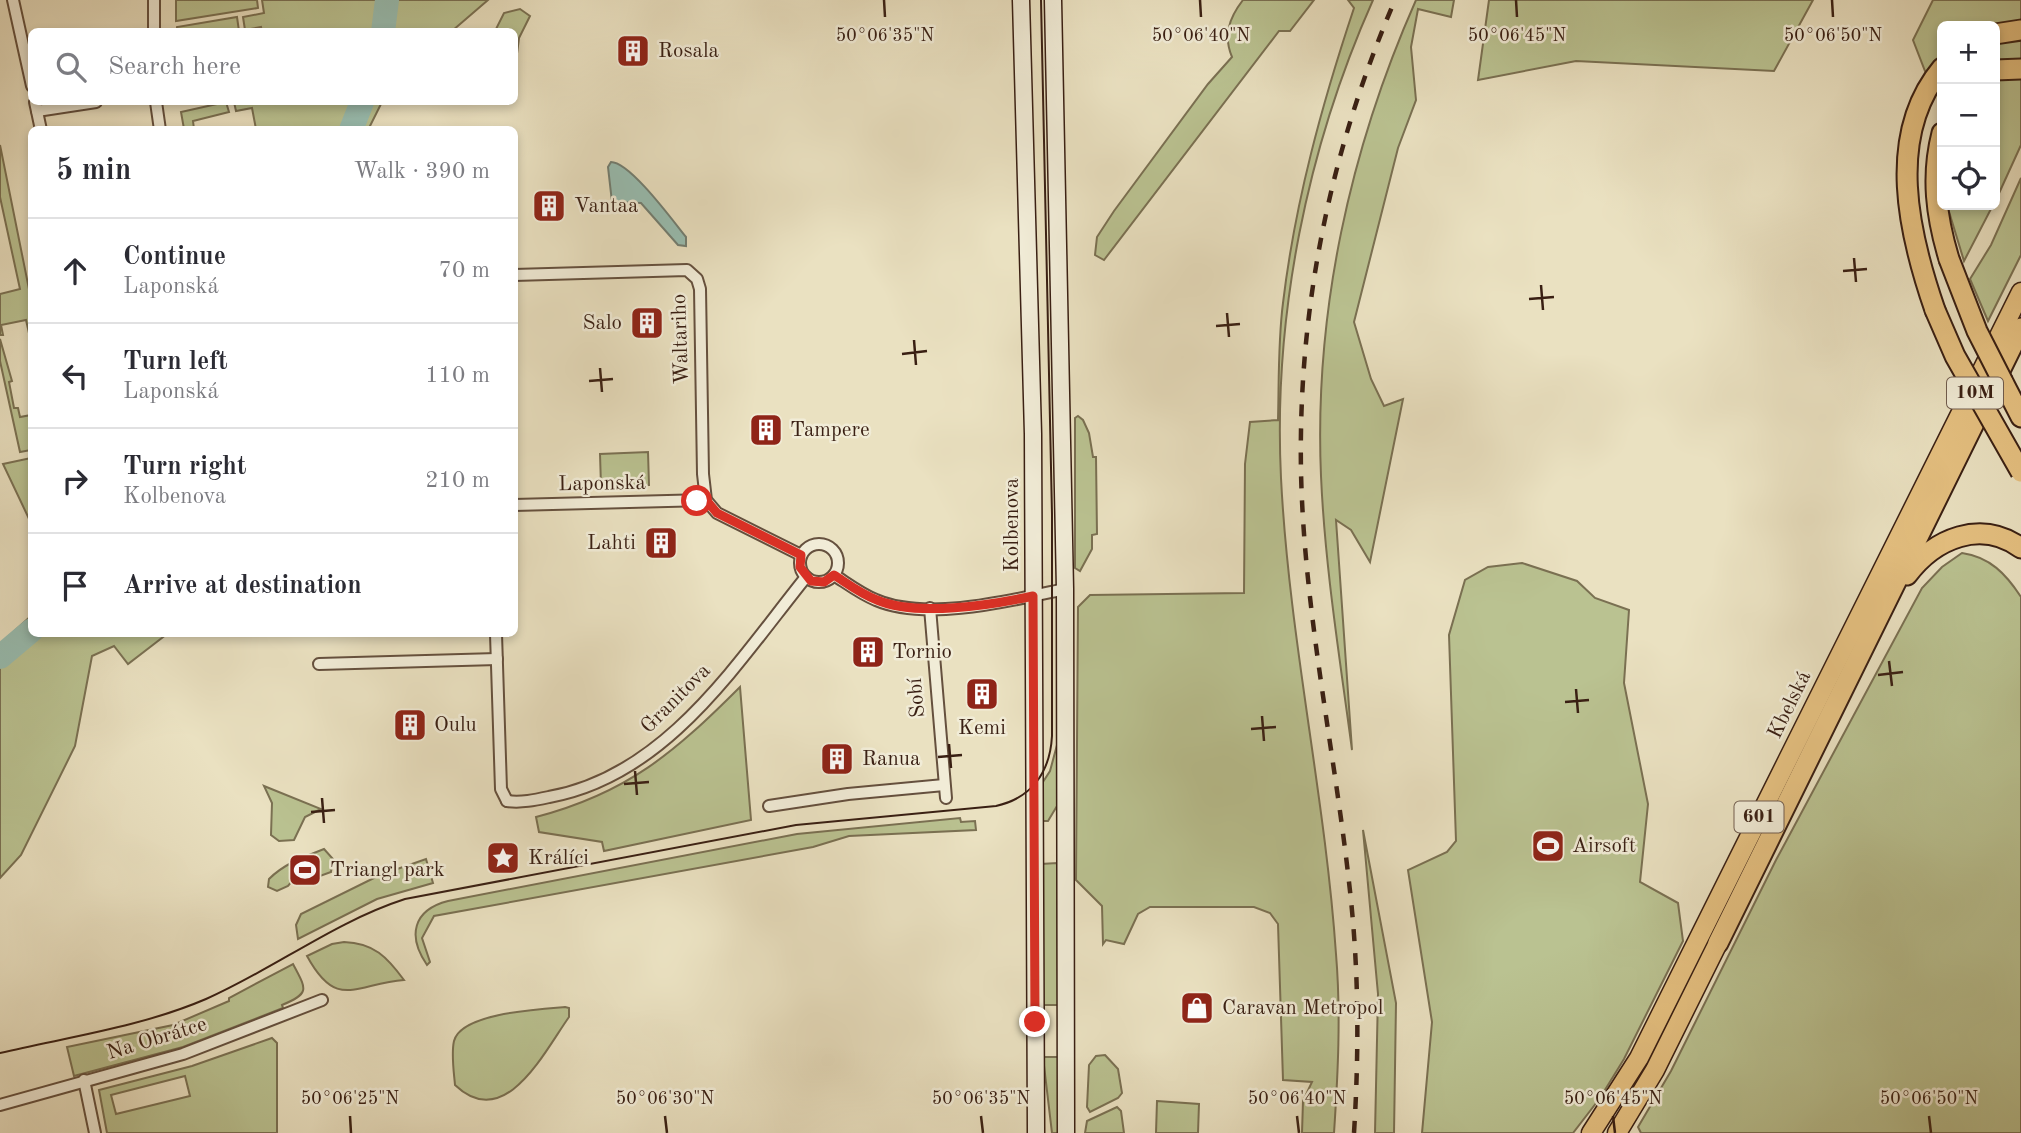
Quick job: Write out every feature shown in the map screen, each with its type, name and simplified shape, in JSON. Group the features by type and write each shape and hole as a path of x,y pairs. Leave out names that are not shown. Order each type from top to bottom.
{"highway":[{"path":"2000,33 2021,30"},
{"path":"2000,70 2021,69"},
{"name":"10M","path":"1937,76 1926,92 1910,142 1908,202 1911,227 1929,291 1955,356 2021,472"},
{"name":"10M","path":"1940,147 1935,177 1936,202 1944,242 1977,331 2021,417"},
{"name":"Kbelská","path":"1718,943 2021,328"},
{"path":"1876,623 1917,563 1948,540 1966,534 1986,533 2005,538 2021,548"}],"main road":[{"name":"Kolbenova","path":"1021,0 1033,596 1036,1133"},
{"path":"1053,0 1065,589 1066,1133"},
{"name":"Kbelská","path":"1591,1133 1639,1058 2021,292"},
{"name":"Kbelská","path":"1617,1133 1655,1070 1718,943"}],"street":[{"path":"13,0 28,68"},
{"path":"153,0 154,28"},
{"path":"156,105 159,126"},
{"path":"36,106 39,126"},
{"name":"Waltariho","path":"518,275 687,270 697,279 706,500"},
{"path":"706,500 717,513 801,555"},
{"name":"Laponská","path":"518,505 706,500"},
{"path":"814,544 831,547 838,563 834,575 818,582 806,578 800,567 801,555 814,544"},
{"path":"834,575 878,601 930,608 1010,601 1065,589"},
{"name":"Granitova","path":"497,659 501,789 505,805 575,792 596,785 646,756 694,713 806,578"},
{"name":"Sobí","path":"930,608 946,798"},
{"path":"319,664 497,659 496,637"},
{"path":"769,806 848,794 944,785"},
{"name":"Na Obrátce","path":"0,1105 183,1054 322,1000"},
{"path":"84,1080 95,1133"}],"green space":[{"path":"176,0 257,0 258,8 176,21"},
{"path":"262,0 488,0 455,28 245,28 243,17 264,13"},
{"path":"1243,0 1314,0 1290,31 1279,31 1104,260 1095,255 1097,237 1114,211 1208,84 1232,57 1228,42 1229,27"},
{"path":"1348,0 1373,0 1330,114 1299,234 1289,295 1280,417 1285,538 1331,894 1338,999 1334,1133 1302,1133 1303,1101 1312,1082 1283,1080 1278,924 1270,913 1254,907 1150,907 1138,914 1124,944 1106,940 1103,944 1102,906 1076,880 1078,607 1090,595 1244,593 1245,464 1250,422 1278,420 1280,332 1288,265 1311,154 1354,8"},
{"path":"1416,0 1454,0 1451,17 1418,9 1411,47 1416,100 1398,148 1354,322 1371,379 1384,406 1403,399 1370,562 1351,530 1336,520 1352,750 1323,510 1320,415 1324,353 1341,232 1355,173 1372,114"},
{"path":"1489,0 1813,0 1774,71 1576,61 1478,80"},
{"path":"1933,0 2021,0 2021,145 2000,191 2000,21 1937,21 1937,77 1925,71 1913,40"},
{"path":"520,9 530,16 518,46 518,28 496,28 504,13"},
{"path":"237,17 239,28 177,28"},
{"path":"212,105 227,105 229,112 193,121 194,126 183,126 181,112"},
{"path":"235,105 380,105 370,126 255,126 252,108 236,111"},
{"path":"0,145 28,284 28,329 26,320 1,325 3,335 0,335 0,294 20,289 0,197"},
{"path":"2021,178 2021,255 1988,321 1970,279 1991,245"},
{"path":"1949,210 1990,210 1964,261"},
{"path":"0,339 12,381 9,382 14,408 18,408 20,417 28,416 28,451 20,452 0,361"},
{"path":"1078,416 1089,433 1093,457 1096,457 1097,534 1092,535 1092,549 1080,571 1075,568 1075,418"},
{"path":"648,452 649,485 601,486 600,454"},
{"path":"28,459 28,517 3,464"},
{"path":"1962,553 1981,558 1996,568 2021,597 2021,1133 1641,1133 1638,1127 1671,1071 1776,860 1922,588 1942,567"},
{"name":"Airsoft","path":"1522,563 1577,581 1595,598 1629,610 1624,683 1648,804 1640,882 1678,903 1683,941 1624,1059 1600,1098 1573,1133 1422,1133 1432,1022 1408,870 1447,852 1456,841 1449,635 1465,580 1488,567"},
{"path":"28,619 28,637 163,637 128,664 114,646 92,656 75,746 21,855 0,878 0,644"},
{"path":"740,687 751,820 604,851 602,842 539,832 536,817 598,796 648,767 694,731"},
{"path":"1057,745 1057,806 1048,821 1041,821 1041,785 1050,771"},
{"path":"264,786 321,809 305,817 294,840 279,841 271,835 272,803"},
{"path":"960,818 961,822 975,821 976,830 849,836 813,847 434,916 422,938 430,962 427,965 417,944 417,926 421,918 436,905 448,901 797,834"},
{"path":"1363,830 1396,1003 1394,1133 1375,1133 1378,994"},
{"name":"Triangl park","path":"324,849 333,859 331,872 320,876 297,875 288,886 277,891 268,887 269,879 282,869"},
{"path":"426,859 433,883 377,899 298,939 296,925 301,914 380,875"},
{"path":"1057,863 1058,1005 1042,1005 1041,864"},
{"path":"344,942 372,948 392,964 404,980 348,990 328,984 307,956 332,944"},
{"path":"293,964 303,989 298,997 282,1005 283,1008 183,1047 74,1076 67,1047 173,1025 229,1001 229,998"},
{"path":"569,1008 569,1017 548,1049 521,1082 506,1094 490,1100 473,1097 455,1085 454,1041 460,1032 471,1024 503,1014"},
{"path":"272,1038 277,1043 277,1133 107,1133 99,1090 192,1066","holes":["185,1076 190,1096 116,1114 111,1095"]},
{"path":"1105,1055 1118,1069 1122,1093 1118,1098 1090,1112 1087,1107 1089,1065 1096,1056"},
{"path":"1043,1057 1058,1057 1058,1133 1052,1133"},
{"path":"1157,1101 1199,1104 1198,1133 1156,1133"},
{"path":"1117,1107 1121,1111 1124,1133 1085,1133 1087,1121"}],"water":[{"path":"611,162 629,171 651,194 686,237 686,246 678,245 641,203 612,202 608,167"}],"waterway":[{"path":"384,28 387,0"},
{"path":"353,126 361,105"},
{"path":"0,657 28,633"}],"tram line":[{"path":"0,1053 130,1024 181,1009 231,987 354,920 405,899 796,825 996,806 1020,797 1037,782 1047,761 1052,736 1052,514 1041,0"}],"railway":[{"path":"1354,1133 1357,1012 1353,921 1308,577 1301,472 1302,411 1305,350 1322,231 1352,114 1395,0"}],"place":[{"name":"Rosala","path":"633,51"},
{"name":"Vantaa","path":"549,206"},
{"name":"Salo","path":"647,323"},
{"name":"Tampere","path":"766,430"},
{"name":"Lahti","path":"661,543"},
{"name":"Tornio","path":"868,652"},
{"name":"Kemi","path":"982,694"},
{"name":"Oulu","path":"410,725"},
{"name":"Ranua","path":"837,759"},
{"name":"Airsoft","path":"1548,846"},
{"name":"Králíci","path":"503,858"},
{"name":"Triangl park","path":"305,870"},
{"name":"Caravan Metropol","path":"1197,1008"}],"route":[{"path":"697,501 706,500 717,513 801,555 799,561 802,573 811,581 824,582 834,575 878,601 937,608 1010,601 1033,596 1035,1022"}]}
